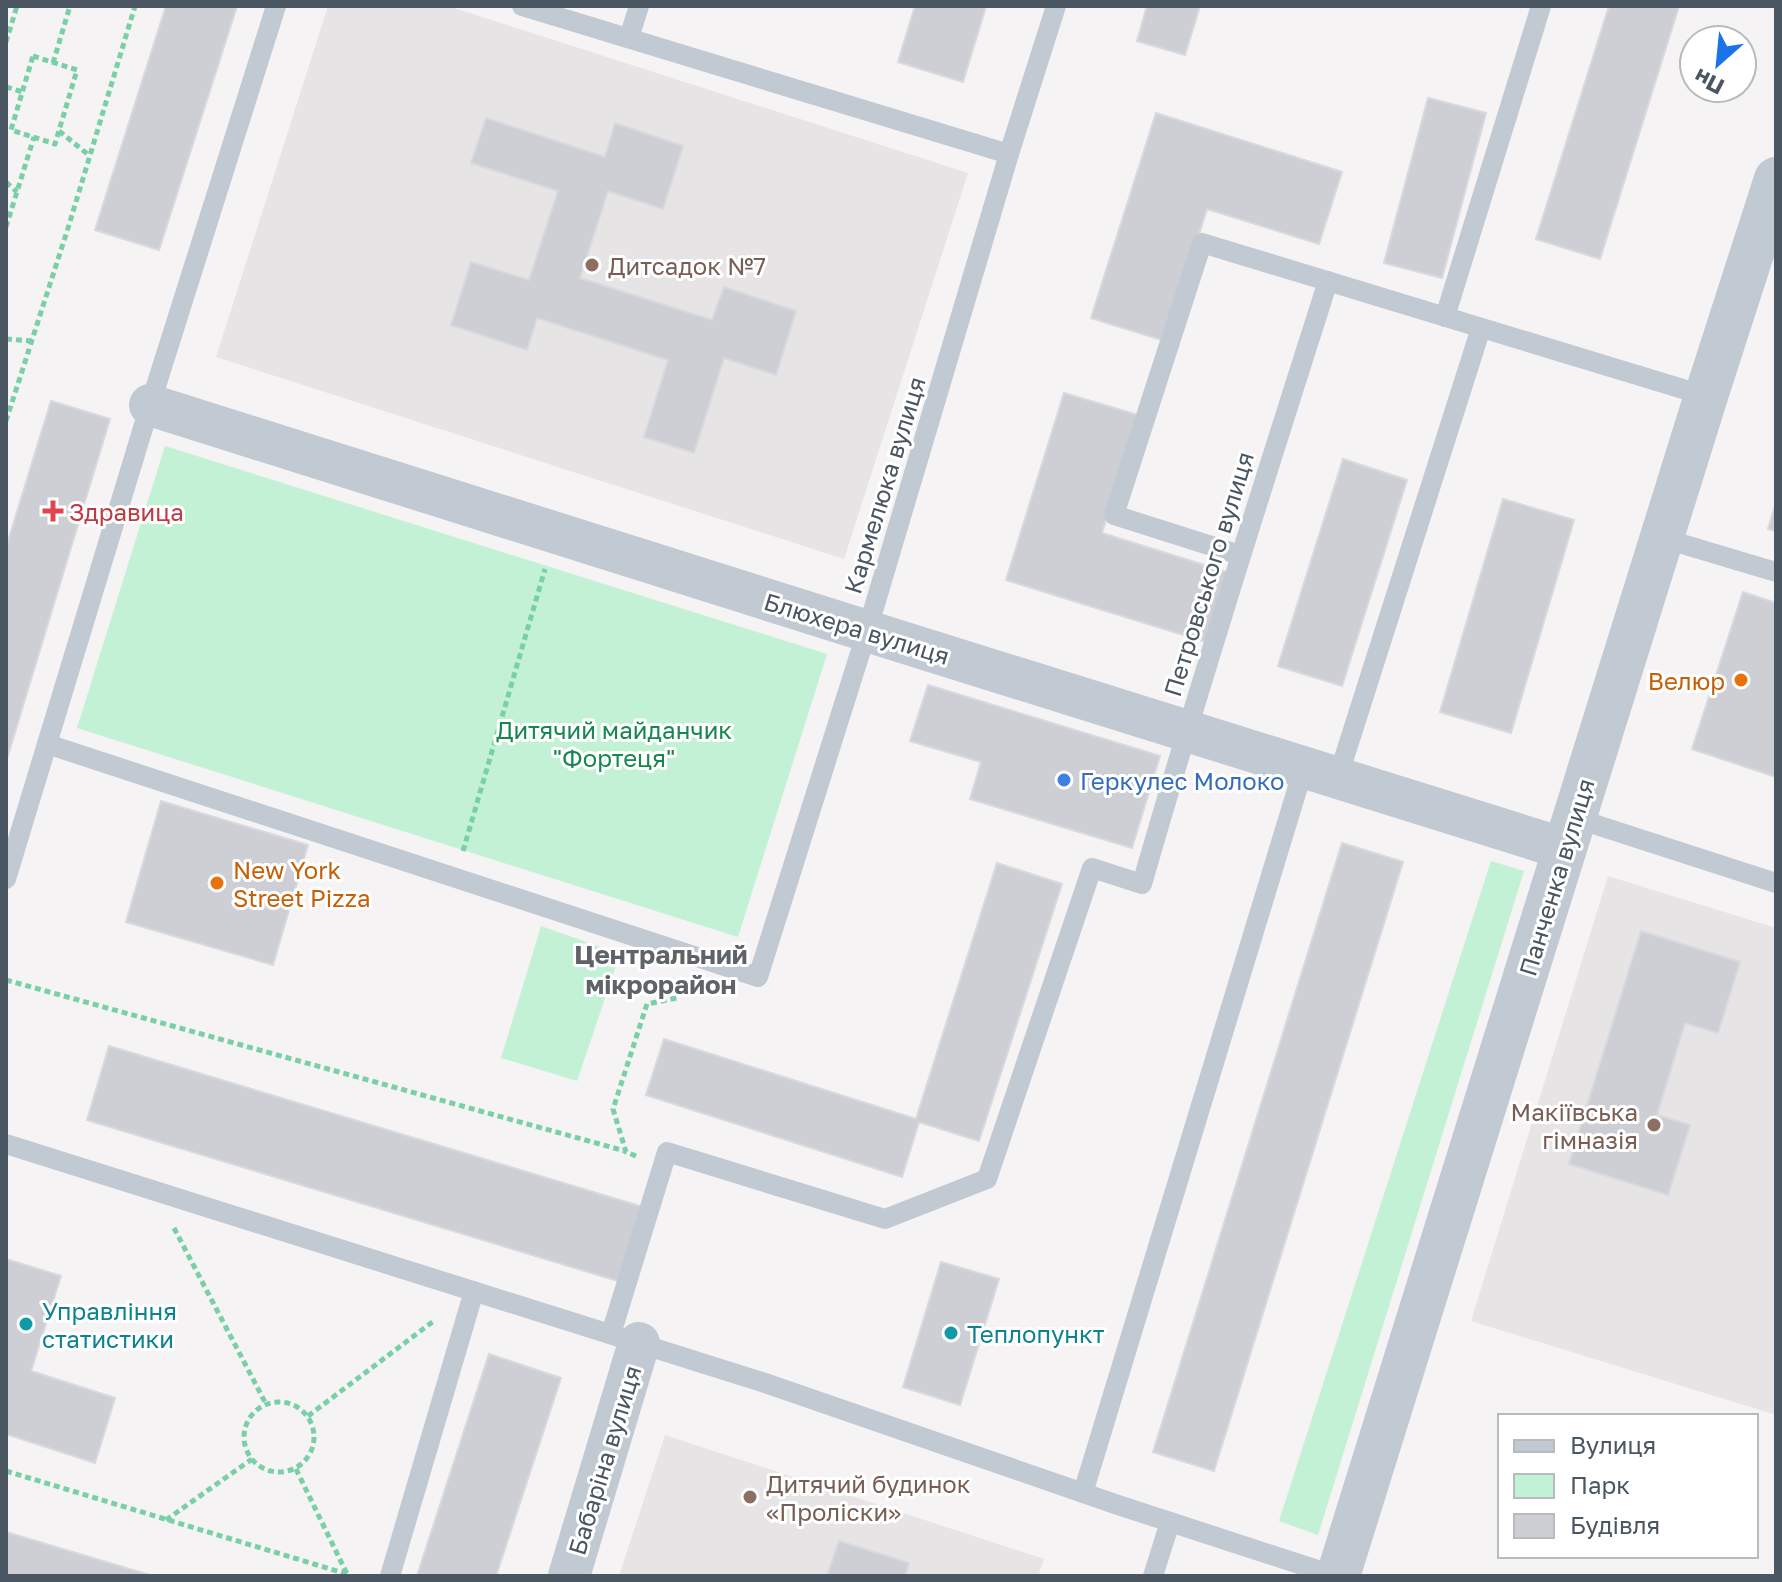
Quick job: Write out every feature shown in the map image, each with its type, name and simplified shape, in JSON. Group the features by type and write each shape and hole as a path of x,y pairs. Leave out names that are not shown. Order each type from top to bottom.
{"street":[{"name":"Панченка вулиця","path":"1337,1576 1776,179"},
{"name":"Блюхера вулиця","path":"150,405 1321,772 1570,833"},
{"name":"Бабаріна вулиця","path":"569,1576 625,1339"}],"lane":[{"path":"6,879 150,405 276,6"},
{"path":"522,6 1009,154"},
{"path":"629,38 639,6"},
{"name":"Кармелюка вулиця","path":"47,744 758,977 867,631 1056,6"},
{"path":"1445,317 1541,6"},
{"path":"1240,555 1114,515 1202,243 1706,396"},
{"name":"Петровського вулиця","path":"625,1339 667,1152 885,1219 987,1179 1092,868 1142,884 1240,555 1328,281"},
{"path":"1083,1493 1321,772 1481,328"},
{"path":"1662,538 1776,572"},
{"path":"1570,833 1776,883"},
{"path":"6,1144 765,1383 1083,1493 1337,1576"},
{"path":"390,1576 474,1291"},
{"path":"1153,1576 1170,1522"}],"path":[{"path":"6,42 17,6"},
{"path":"53,63 70,6"},
{"path":"6,421 135,6"},
{"path":"33,56 77,70 55,144 11,130 23,92 33,56"},
{"path":"6,87 23,92"},
{"path":"59,131 90,156"},
{"path":"6,227 34,137"},
{"path":"6,182 17,192"},
{"path":"6,339 32,341"},
{"path":"460,864 555,533"},
{"path":"6,980 626,1152"},
{"path":"155,1191 266,1404"},
{"path":"308,1416 474,1291"},
{"path":"276,1402 299,1407 313,1426 315,1439 312,1451 296,1469 272,1472 261,1467 246,1450 245,1428 249,1418 266,1404 276,1402"},
{"path":"166,1520 252,1459"},
{"path":"296,1469 348,1575"},
{"path":"6,1471 348,1575"}],"shaded area":[{"name":"Дитсадок №7","path":"328,6 448,6 968,173 844,559 216,357"},
{"name":"Макіївська гімназія","path":"1608,876 1776,928 1776,1415 1471,1321"},
{"name":"Дитячий будинок «Проліски»","path":"665,1435 1044,1559 1038,1576 619,1576"}],"green space":[{"name":"Дитячий майданчик \"Фортеця\"","path":"165,446 827,654 738,937 77,728"},
{"path":"1491,861 1524,871 1318,1535 1279,1521"},
{"path":"541,926 620,954 577,1081 501,1058"}],"building":[{"path":"166,6 237,6 159,250 95,230"},
{"path":"915,6 986,6 963,82 898,62"},
{"path":"1147,6 1200,6 1185,55 1137,41"},
{"path":"1609,6 1679,6 1600,259 1536,239"},
{"path":"1428,98 1486,113 1442,278 1384,263"},
{"path":"1156,113 1342,172 1319,244 1207,209 1165,341 1091,318"},
{"path":"486,118 605,157 615,123 683,146 663,209 608,191 580,278 712,320 724,287 796,311 776,375 724,358 694,453 644,437 668,360 537,318 527,350 451,325 471,262 529,280 558,191 471,163"},
{"path":"1064,393 1138,415 1102,533 1230,573 1209,643 1006,580"},
{"path":"51,401 110,419 6,762 6,548"},
{"path":"1343,459 1407,480 1342,686 1278,666"},
{"path":"1503,499 1574,520 1511,733 1440,712"},
{"path":"1776,502 1776,531 1768,529"},
{"path":"1743,592 1776,603 1776,777 1692,749"},
{"name":"Геркулес Молоко","path":"928,685 1160,756 1132,848 970,799 981,762 910,741"},
{"name":"New York Street Pizza","path":"161,801 308,845 273,965 126,922"},
{"path":"1342,843 1403,862 1214,1471 1153,1452"},
{"path":"997,863 1062,884 979,1141 919,1122 902,1177 646,1095 664,1039 916,1119"},
{"path":"1641,931 1740,962 1718,1033 1685,1023 1657,1115 1690,1125 1668,1195 1569,1164"},
{"path":"109,1046 643,1207 621,1282 87,1120"},
{"name":"Управління статистики","path":"6,1259 61,1276 31,1371 115,1398 95,1463 6,1434"},
{"name":"Теплопункт","path":"941,1262 999,1279 960,1405 903,1387"},
{"path":"489,1354 561,1378 496,1576 417,1576"},
{"path":"6,1532 153,1576 6,1576"},
{"path":"839,1541 909,1563 905,1576 827,1576"}],"place":[{"name":"Дитсадок №7","path":"592,265"},
{"name":"Здравица","path":"53,511"},
{"name":"Велюр","path":"1741,680"},
{"name":"Геркулес Молоко","path":"1064,780"},
{"name":"New York Street Pizza","path":"217,883"},
{"name":"Макіївська гімназія","path":"1654,1125"},
{"name":"Управління статистики","path":"26,1324"},
{"name":"Теплопункт","path":"951,1333"},
{"name":"Дитячий будинок «Проліски»","path":"750,1497"}],"district":[{"name":"Центральний мікрорайон","path":"661,969"}]}
